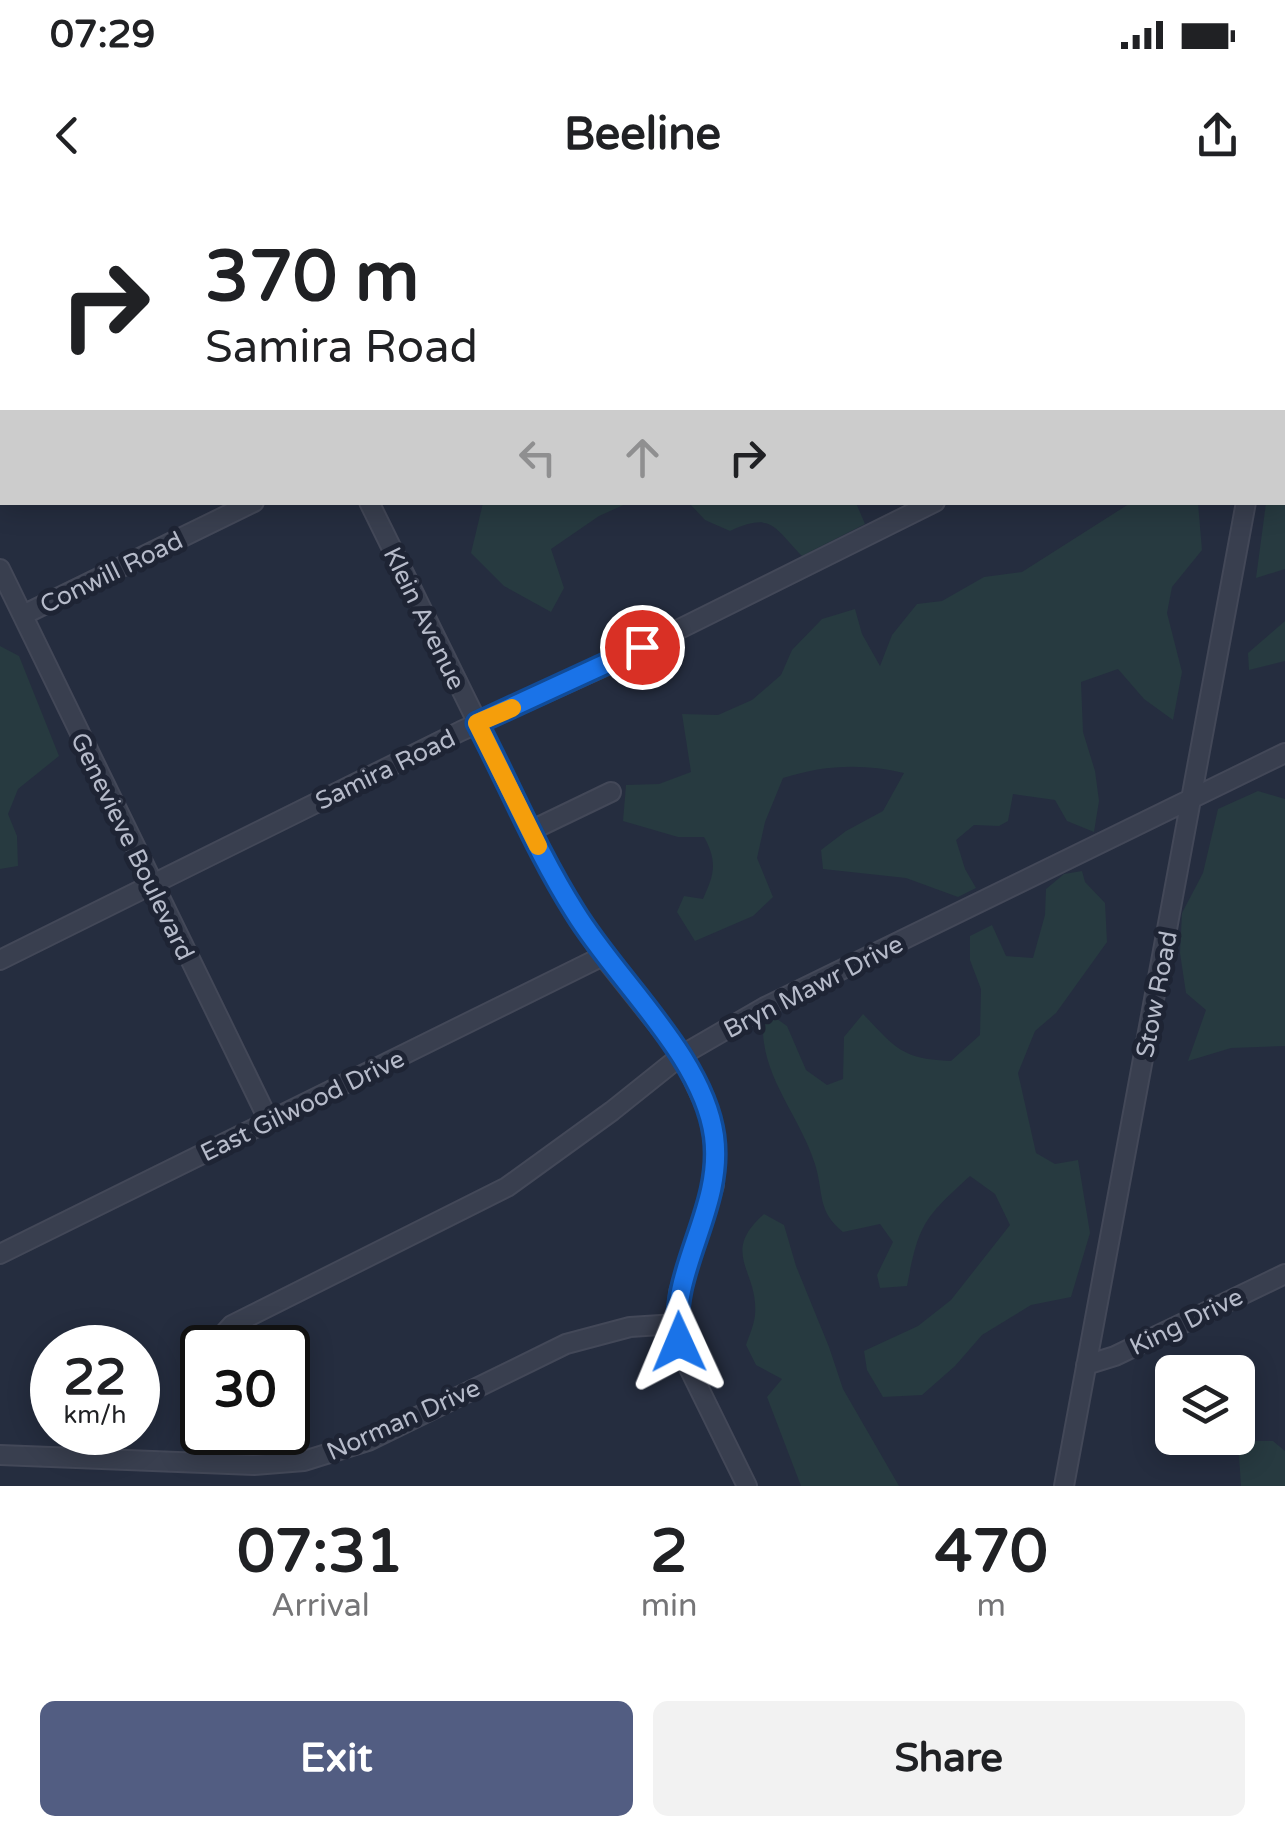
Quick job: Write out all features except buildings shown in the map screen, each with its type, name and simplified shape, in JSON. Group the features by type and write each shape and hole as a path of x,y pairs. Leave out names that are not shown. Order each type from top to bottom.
{"street":[{"path":"480,200 490,200"},
{"name":"Conwill Road","path":"23,615 248,505"},
{"name":"Klein Avenue","path":"370,505 551,872 603,956 682,1055 708,1110 715,1145 714,1185 678,1292 676,1324 686,1362 747,1486"},
{"name":"Samira Road","path":"0,960 928,505"},
{"name":"Stow Road","path":"1064,1486 1245,505"},
{"name":"Genevieve Boulevard","path":"0,570 269,1121"},
{"name":"Bryn Mawr Drive","path":"232,1325 506,1187 598,1122 682,1055 765,1007 1285,753"},
{"path":"530,831 611,792"},
{"name":"East Gilwood Drive","path":"0,1254 603,956"},
{"name":"King Drive","path":"1086,1366 1116,1356 1285,1274"},
{"name":"Norman Drive","path":"0,1456 276,1464 338,1452 566,1344 630,1327 676,1324"},
{"path":"201,1455 201,1462"}],"shaded area":[{"path":"482,505 624,505 599,516 551,549 564,588 551,612 504,586 471,553"},
{"path":"691,505 857,505 865,524 802,556 771,525 755,523 730,531 705,520"},
{"path":"1127,505 1198,505 1202,550 1172,587 1167,613 1182,672 1173,720 1144,699 1118,669 1081,682 1083,732 1099,801 1094,832 1067,821 1055,800 1013,794 1008,821 999,826 974,825 956,840 976,888 958,897 906,878 823,869 821,850 883,811 904,773 828,768 783,778 765,822 757,858 773,897 753,916 695,941 677,912 684,896 703,899 710,883 713,861 704,837 678,837 623,821 626,785 659,784 691,772 682,714 718,715 752,700 781,675 792,650 822,619 855,609 862,634 880,666 892,635 917,604 942,601 984,577 1022,572"},
{"path":"1266,505 1285,505 1285,569 1256,578"},
{"path":"1285,621 1285,661 1249,670 1248,653"},
{"path":"0,646 19,656 59,756 18,789 8,814 17,836 18,866 0,869"},
{"path":"1258,791 1285,799 1285,1046 1231,1048 1188,1061 1206,1010 1186,993 1180,953 1182,913 1203,873 1218,809"},
{"path":"1082,871 1085,882 1105,903 1107,942 1056,1013 1035,1031 1018,1073 1036,1153 1055,1164 1078,1160 1090,1233 1071,1297 1031,1305 982,1335 922,1395 883,1397 867,1370 864,1351 918,1326 951,1300 1010,1225 995,1194 970,1176 925,1224 907,1286 880,1288 877,1275 893,1242 880,1224 843,1232 829,1217 809,1149 767,1059 764,1025 770,1014 787,1026 806,1070 827,1085 843,1079 844,1037 863,1014 901,1050 921,1058 951,1061 980,1035 981,989 970,960 970,936 992,925 1006,956 1033,958 1045,915 1046,889 1064,874"},
{"path":"764,1214 784,1225 843,1389 899,1486 801,1486 767,1397 782,1379 756,1365 746,1345 755,1299 742,1252 744,1240"},
{"path":"1255,1441 1273,1441 1285,1451 1285,1486 1241,1486 1239,1455 1255,1455"}],"slow traffic":[{"path":"512,708 477,723 538,846"}],"route":[{"path":"642,647 477,723 551,872 603,956 682,1055 708,1110 715,1145 714,1185 678,1292 679,1342"}]}
